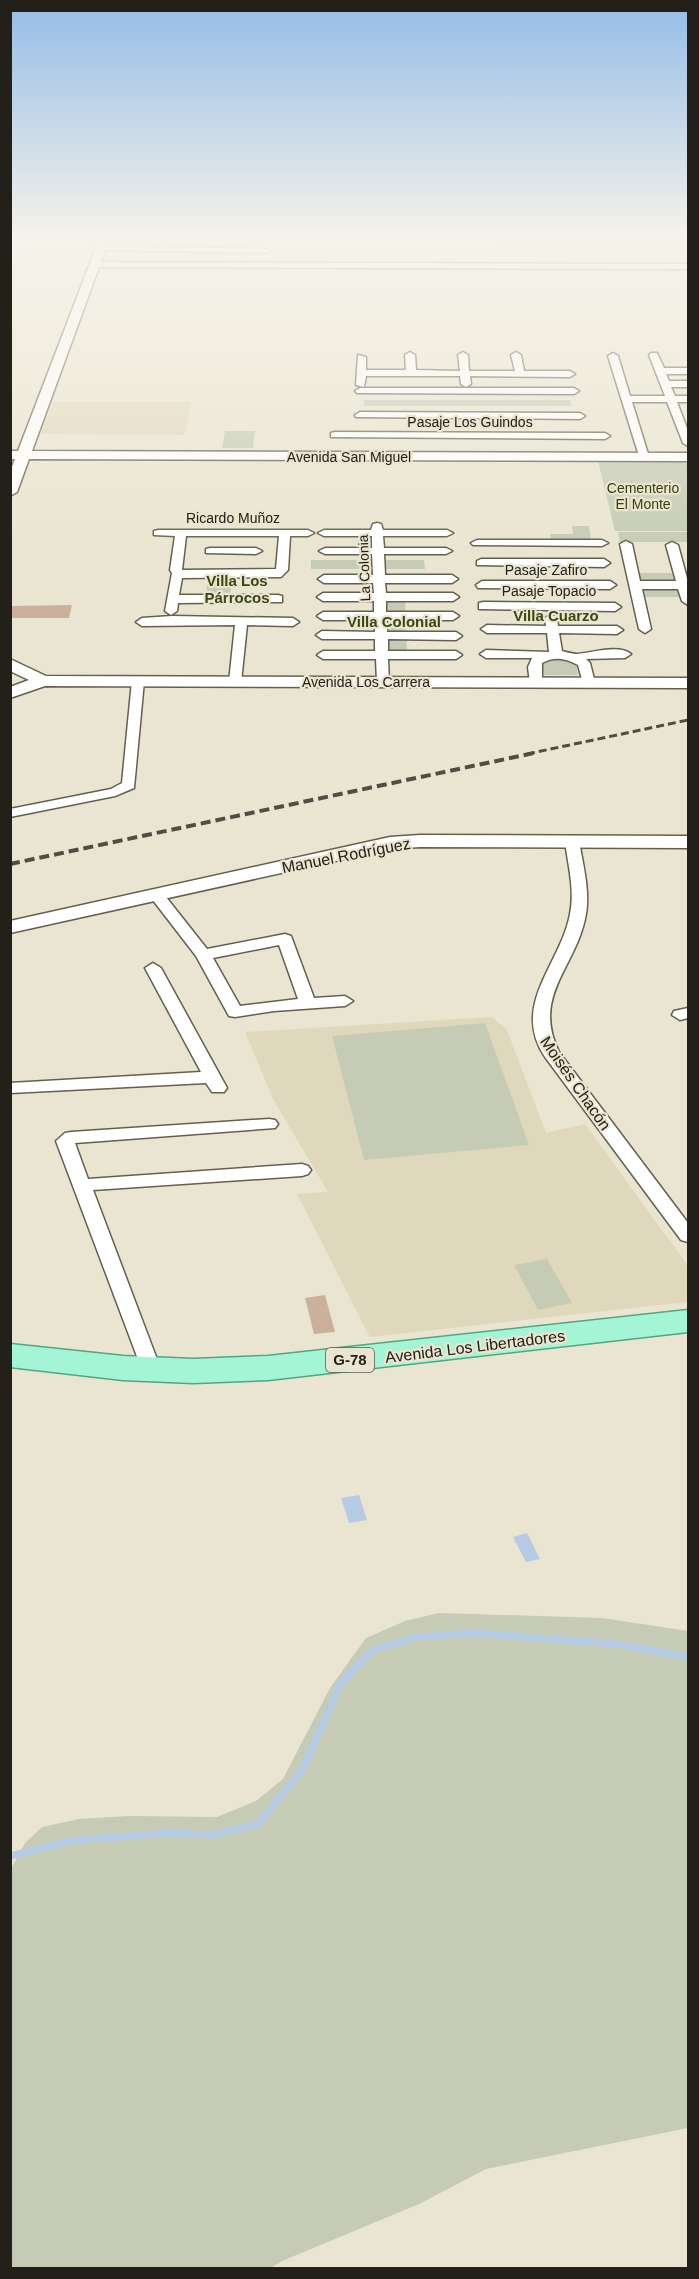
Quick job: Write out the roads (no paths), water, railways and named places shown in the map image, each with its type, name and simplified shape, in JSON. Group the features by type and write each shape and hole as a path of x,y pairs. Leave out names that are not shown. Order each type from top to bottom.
{"main road":[{"name":"Avenida Los Libertadores","path":"10,1354 83,1365 151,1370 229,1370 297,1366 688,1321"}],"street":[{"path":"10,492 17,455 63,343"},
{"path":"410,355 411,373"},
{"path":"463,355 474,457"},
{"path":"516,355 520,374"},
{"path":"654,355 688,443"},
{"path":"612,356 625,397 628,399 644,457"},
{"path":"359,435 361,357"},
{"path":"361,373 520,374 569,370 584,435"},
{"path":"660,371 688,371"},
{"path":"665,384 688,384"},
{"path":"628,399 688,399"},
{"path":"360,403 577,404"},
{"path":"360,403 577,404"},
{"name":"Pasaje Los Guindos","path":"335,435 605,436"},
{"name":"Avenida San Miguel","path":"17,455 688,458"},
{"path":"324,533 377,529 447,533"},
{"name":"La Colonia","path":"377,529 383,682"},
{"name":"Ricardo Muñoz","path":"158,533 308,533"},
{"path":"179,574 176,570 181,533"},
{"path":"179,574 277,574 282,570 285,533"},
{"path":"540,539 553,629 550,656"},
{"path":"477,543 540,539 602,543"},
{"path":"626,544 645,629"},
{"path":"672,545 686,585 688,601"},
{"path":"210,551 256,551"},
{"path":"229,573 231,551"},
{"path":"325,551 446,551"},
{"path":"481,563 604,563"},
{"path":"172,620 170,616 172,599 176,576 179,574"},
{"path":"273,621 276,619 280,576 277,574"},
{"path":"324,579 452,579"},
{"name":"Pasaje Zafiro","path":"482,585 610,585"},
{"path":"635,585 686,585"},
{"path":"323,597 453,597"},
{"path":"172,599 278,599"},
{"name":"Pasaje Topacio","path":"483,606 615,607"},
{"path":"323,616 453,616"},
{"path":"142,622 172,620 293,622"},
{"path":"235,682 241,622"},
{"path":"487,629 617,630"},
{"path":"322,635 456,636"},
{"path":"486,654 531,654 577,658 594,654 625,654"},
{"path":"323,655 456,655"},
{"path":"536,682 534,664 550,656"},
{"path":"577,658 586,665 589,683"},
{"path":"10,664 43,681"},
{"path":"10,693 43,681"},
{"name":"Avenida Los Carrera","path":"43,681 688,683"},
{"path":"10,813 115,792 129,785 138,681"},
{"name":"Manuel Rodríguez","path":"10,927 390,843 420,840 688,842"},
{"name":"Moisés Chacón","path":"572,841 578,917 539,1012 541,1036 551,1053 688,1236"},
{"path":"157,895 203,955 235,1012 345,1001"},
{"path":"203,955 285,939 308,1004"},
{"path":"10,1089 215,1083 153,968"},
{"path":"151,1370 64,1141 71,1137 269,1124"},
{"path":"80,1185 302,1170"}],"water":[{"path":"359,1495 367,1520 349,1523 341,1498"},
{"path":"527,1533 540,1559 526,1562 513,1537"}],"waterway":[{"path":"10,1856 75,1840 170,1833 213,1835 258,1824 302,1770 341,1683 373,1650 417,1637 474,1633 616,1644 688,1657"}],"railway":[{"path":"527,754 688,720"},
{"path":"10,864 534,753"}],"district":[{"name":"Villa Los Párrocos","path":"237,590"},
{"name":"Villa Cuarzo","path":"556,616"},
{"name":"Villa Colonial","path":"394,622"}],"park label":[{"name":"Cementerio El Monte","path":"643,496"}]}
